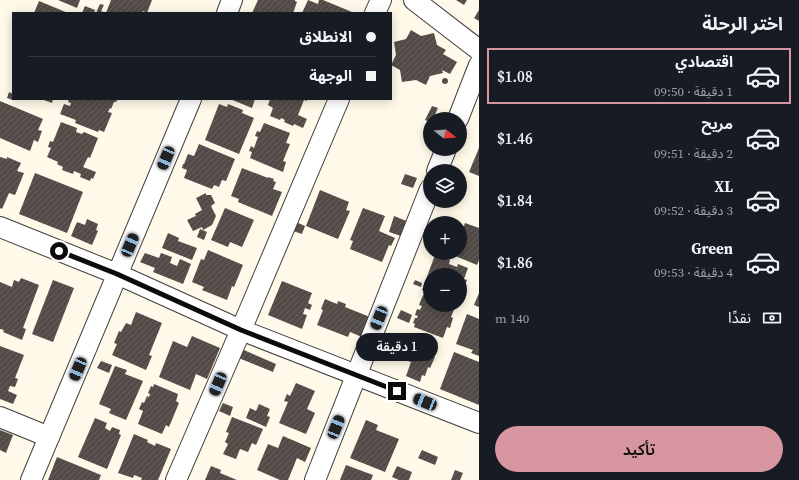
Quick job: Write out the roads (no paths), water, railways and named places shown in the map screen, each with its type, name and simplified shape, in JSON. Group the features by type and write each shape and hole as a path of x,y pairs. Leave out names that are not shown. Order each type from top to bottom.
{"street":[{"path":"227,12 232,0"},
{"path":"375,12 381,0"},
{"path":"414,0 479,50"},
{"path":"461,112 479,65"},
{"path":"31,480 191,100"},
{"path":"176,480 339,100"},
{"path":"315,480 423,207"},
{"path":"0,227 117,274 241,330 479,423"},
{"path":"0,417 49,437"}]}
